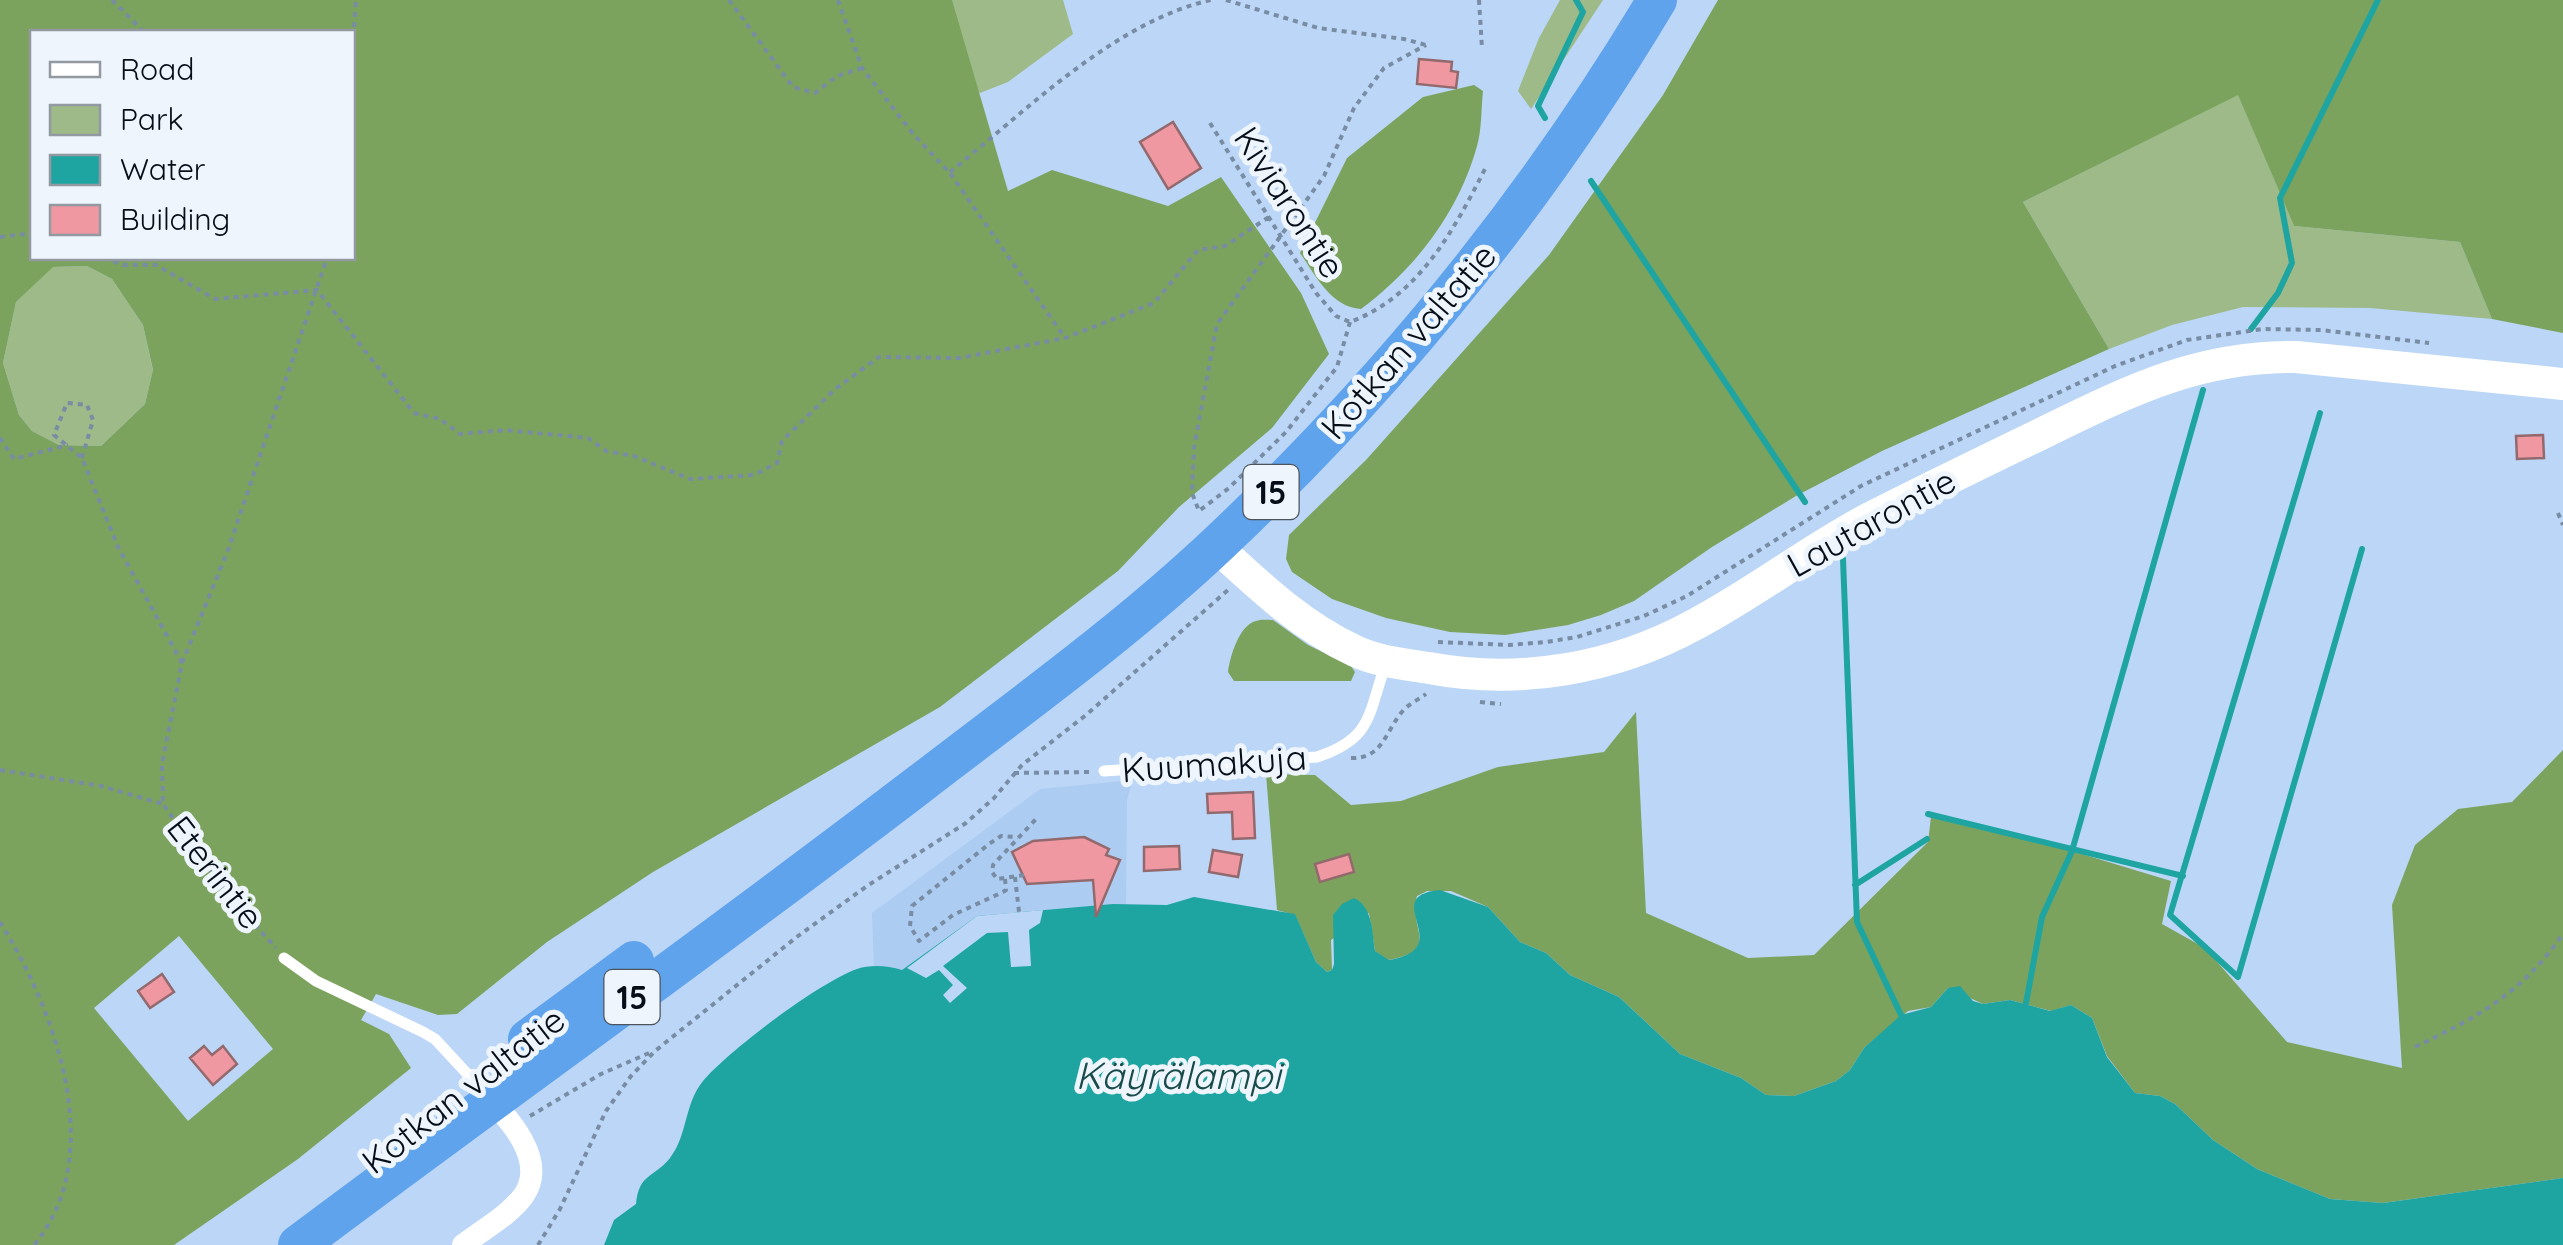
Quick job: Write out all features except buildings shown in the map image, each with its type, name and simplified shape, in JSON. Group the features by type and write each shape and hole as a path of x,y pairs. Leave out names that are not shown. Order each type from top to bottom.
{"highway":[{"name":"Kotkan valtatie","path":"298,1245 813,866 1120,627 1230,560 1304,460 1440,310 1532,192 1657,0"},
{"name":"Kotkan valtatie","path":"270,1245 381,1151 493,1103"}],"street":[{"name":"Lautarontie","path":"1230,560 1292,614 1328,637 1386,662 1492,676 1561,670 1631,653 1696,624 1870,518 2146,383 2196,367 2257,356 2296,357 2563,384"},
{"path":"463,1245 517,1203 532,1174 528,1154 493,1103"}],"lane":[{"name":"Kuumakuja","path":"1104,771 1318,757 1347,746 1358,735 1373,707 1386,662"},
{"name":"Eterintie","path":"284,958 316,981 435,1039 493,1103"}],"path":[{"path":"112,0 142,30"},
{"path":"354,30 356,0"},
{"path":"729,0 793,87 815,92 837,76 862,68"},
{"path":"838,0 862,68 914,135 950,172 1065,338"},
{"path":"950,172 1095,56 1177,8 1211,0"},
{"path":"1226,0 1318,28 1426,45 1384,68 1364,94 1324,176 1217,324 1194,448 1192,493 1200,512 1286,432 1317,393 1337,367 1350,322"},
{"path":"1479,0 1482,48"},
{"name":"Kiviarontie","path":"1210,123 1316,293 1336,316 1350,322 1387,304 1416,278 1450,236 1487,165"},
{"path":"109,260 123,265 156,265 216,299 317,290 414,413 440,418 460,434 505,430 588,438 606,450 634,456 690,478 754,474 778,463 782,441 834,390 879,357 959,358 1065,338 1154,303 1198,250 1225,246 1269,217"},
{"path":"0,237 30,233"},
{"name":"Eterintie","path":"284,958 228,894 163,804 162,764 182,663 228,550 327,260"},
{"path":"82,458 94,420 87,405 67,404 54,435 82,458 118,547 182,663"},
{"path":"0,438 14,459 68,445"},
{"path":"2558,513 2563,525"},
{"path":"538,1245 560,1209 606,1111 654,1051 839,906 966,822 994,798 1014,773 1143,667 1230,560"},
{"path":"1318,757 1363,759 1378,749 1405,708 1426,696 1428,684"},
{"path":"0,770 101,786 163,804"},
{"path":"1014,773 1104,771"},
{"path":"1024,875 994,877 992,866 1036,818"},
{"path":"1005,879 1006,890 953,915 919,941 910,926 912,906 1001,836 1018,837"},
{"path":"1015,877 1019,912"},
{"path":"0,922 27,966 44,1009 66,1084 70,1115 71,1147 61,1200 34,1245"},
{"path":"2416,1048 2480,1016 2519,986 2563,934"},
{"path":"493,1103 571,1090 654,1051"}],"shaded area":[{"path":"0,0 952,0 1008,191 1052,170 1168,206 1221,177 1301,293 1329,354 1272,428 1179,507 1118,571 940,707 653,872 547,942 457,1014 438,1015 376,994 361,1020 389,1034 411,1068 298,1159 174,1245 0,1245","holes":["87,266 112,279 143,325 153,370 145,404 101,446 59,445 32,431 19,415 3,363 16,302 53,267","179,936 273,1049 188,1121 94,1008"]},
{"path":"1718,0 2563,0 2563,333 2492,319 2460,242 2294,226 2238,95 2023,202 2109,349 1882,451 1796,496 1634,601 1568,625 1505,635 1450,632 1386,618 1332,599 1292,572 1286,559 1289,535 1366,460 1549,255 1663,95"},
{"path":"1474,85 1483,91 1479,139 1447,216 1417,257 1381,293 1361,309 1341,303 1325,289 1300,253 1347,158 1423,97"},
{"path":"1273,620 1308,645 1351,666 1355,672 1351,681 1234,681 1228,672 1240,635 1250,624"},
{"path":"1636,712 1646,913 1748,958 1814,955 1928,842 1931,817 2072,851 2171,881 2162,924 2205,948 2287,1042 2402,1068 2392,905 2415,845 2458,809 2512,802 2563,750 2563,1178 2383,1203 2330,1199 2257,1169 2213,1140 2175,1104 2160,1096 2135,1093 2107,1056 2092,1018 2071,1005 2051,1011 2010,1000 1983,1004 1948,988 1931,1007 1908,1011 1864,1048 1850,1070 1836,1081 1794,1096 1766,1095 1741,1078 1680,1054 1619,997 1570,975 1546,953 1520,942 1488,907 1451,891 1427,891 1417,896 1419,944 1414,951 1388,960 1375,951 1369,913 1331,940 1332,970 1327,972 1316,962 1295,915 1277,910 1266,774 1315,775 1351,805 1401,801 1498,767 1604,752"},
{"path":"1133,780 1127,800 1126,905 977,916 902,971 874,966 872,913 1040,789"}],"green space":[{"path":"871,0 1063,0 1073,34 1008,82 980,93"},
{"path":"1560,0 1603,0 1531,109 1518,91 1539,38"},
{"path":"2238,94 2294,226 2460,242 2492,319 2370,308 2243,307 2172,325 2109,349 2023,202"},
{"path":"87,266 112,279 143,325 153,371 145,404 101,446 59,445 32,431 19,415 3,363 16,302 52,267"}],"water":[{"name":"Käyrälampi","path":"1440,890 1488,907 1520,942 1546,953 1570,975 1619,997 1680,1054 1741,1078 1766,1095 1794,1096 1836,1081 1850,1070 1864,1048 1901,1015 1931,1007 1948,988 1960,986 1973,1001 1983,1004 2010,1000 2050,1011 2071,1005 2092,1018 2107,1057 2135,1093 2160,1096 2175,1104 2213,1140 2257,1169 2330,1199 2383,1203 2563,1178 2563,1245 604,1245 614,1220 636,1204 644,1181 676,1149 692,1100 703,1081 733,1052 776,1018 841,976 868,966 902,970 977,916 1113,904 1167,905 1194,897 1295,914 1316,962 1327,972 1334,964 1333,915 1342,904 1354,898 1365,907 1375,951 1389,960 1409,954 1418,945 1415,902 1422,894"}],"pier":[{"path":"1043,910 1040,923 1029,930 1031,966 1011,967 1008,932 987,933 943,966 967,988 950,1003 943,995 953,985 939,970 926,978 907,968 977,916"}],"waterway":[{"path":"1545,118 1538,106 1583,12 1576,0"},
{"path":"2251,329 2278,293 2292,263 2280,198 2378,0"},
{"path":"1591,181 1805,502"},
{"path":"2026,1003 2042,917 2072,851 2203,390"},
{"path":"2320,413 2170,915 2238,977 2362,549"},
{"path":"1843,559 1857,922 1901,1015"},
{"path":"1928,814 2183,876"},
{"path":"1855,885 1927,839"}]}
